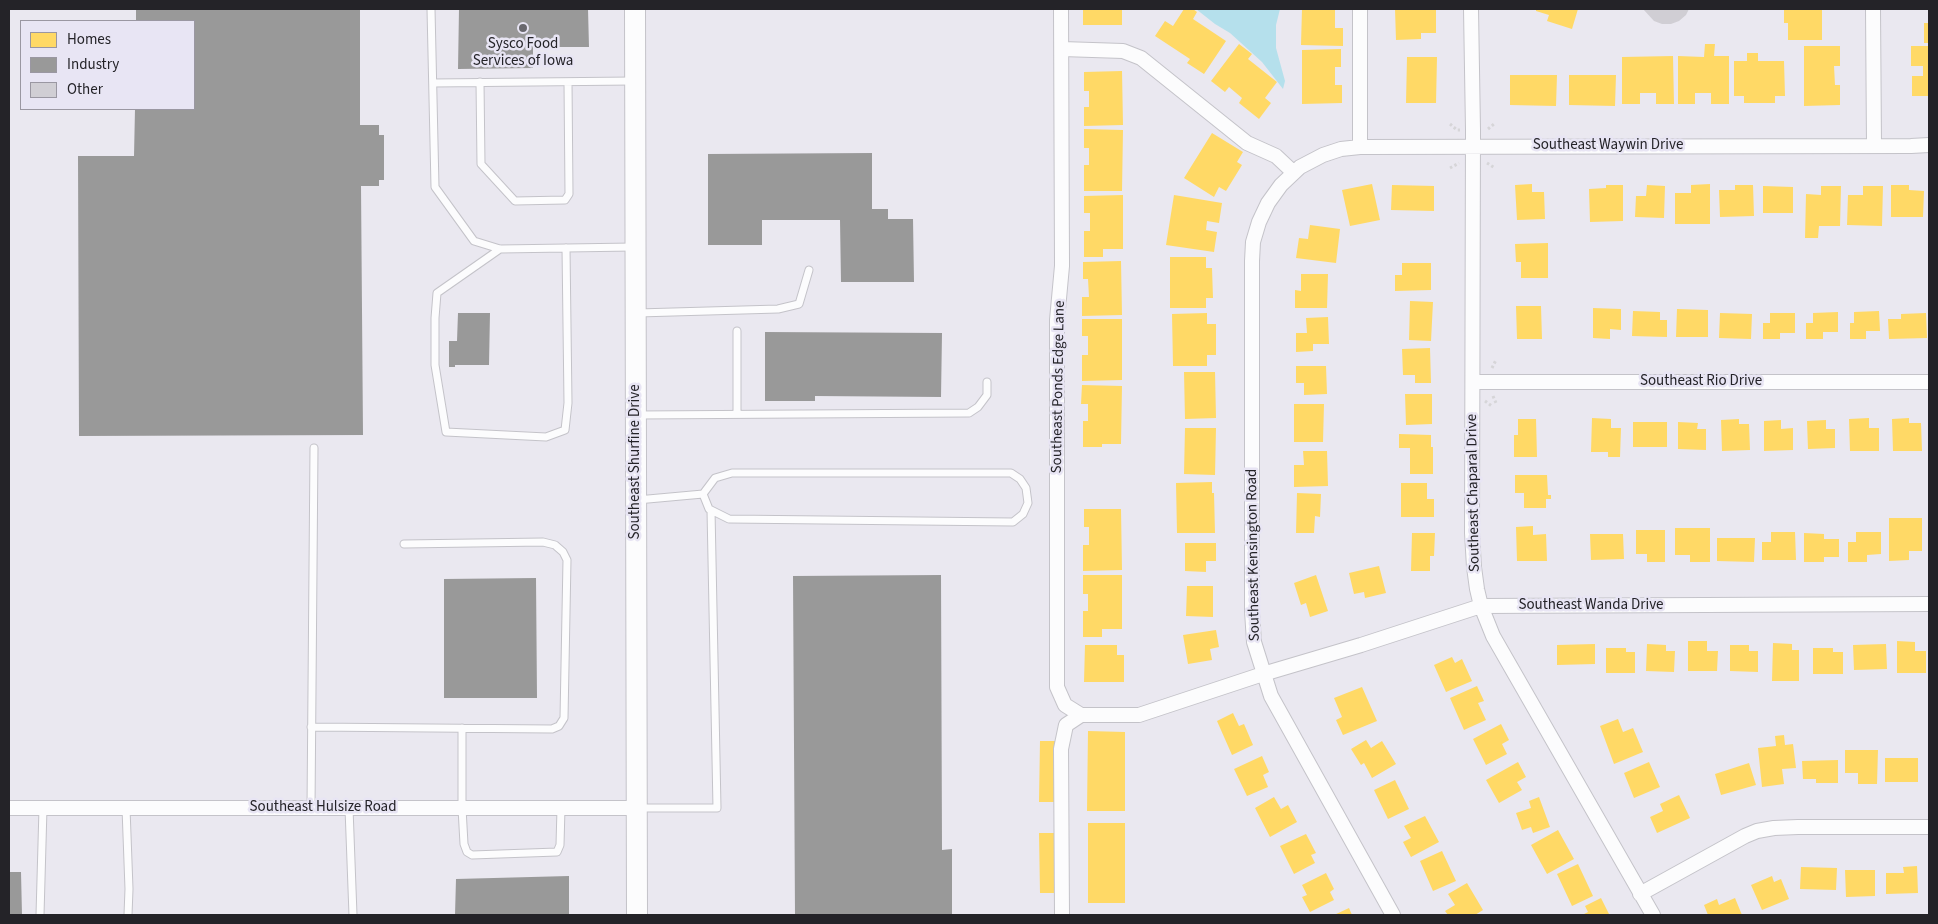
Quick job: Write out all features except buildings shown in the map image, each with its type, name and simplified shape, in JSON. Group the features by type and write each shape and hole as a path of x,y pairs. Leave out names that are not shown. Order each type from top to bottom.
{"street":[{"name":"Southeast Shurfine Drive","path":"635,9 637,915"},
{"name":"Southeast Ponds Edge Lane","path":"1061,9 1062,266 1058,320 1057,687 1065,705 1081,715"},
{"path":"1360,9 1360,146"},
{"name":"Southeast Chaparal Drive","path":"1472,9 1472,533 1474,567 1482,606 1493,636 1653,915"},
{"path":"1873,9 1874,146"},
{"path":"1062,49 1123,51 1141,58 1247,143 1276,156 1293,172"},
{"name":"Southeast Waywin Drive","path":"1293,172 1323,155 1341,149 1360,146 1929,145"},
{"name":"Southeast Kensington Road","path":"1293,172 1268,203 1259,222 1253,242 1252,611 1254,642 1271,696 1393,915"},
{"name":"Southeast Rio Drive","path":"1472,382 1929,382"},
{"name":"Southeast Wanda Drive","path":"1263,674 1482,606 1929,604"},
{"path":"1062,915 1061,749 1066,725 1081,715 1139,715 1263,674"},
{"name":"Southeast Hulsize Road","path":"9,808 637,808"},
{"path":"1640,894 1757,831 1798,827 1929,827"}],"lane":[{"path":"430,9 435,187 474,241 500,248 636,247"},
{"path":"433,83 636,81"},
{"path":"480,82 481,164 515,201 565,200 569,194 568,82"},
{"path":"500,248 437,293 435,365 446,432 546,437 565,430 568,403 566,248"},
{"path":"636,313 778,309 792,306 799,304 809,270"},
{"path":"737,331 737,414"},
{"path":"636,415 969,413 978,407 987,395 987,382"},
{"path":"310,808 314,448"},
{"path":"703,494 714,478 732,473 1011,473 1020,479 1026,488 1028,503 1023,514 1013,522 729,520 711,510"},
{"path":"636,500 703,494"},
{"path":"637,808 717,808 711,510 703,494"},
{"path":"311,727 552,729 559,726 564,718 567,560 563,552 555,545 543,542 404,544"},
{"path":"462,728 462,808 464,844 467,852 472,855 557,852 560,845 561,808"},
{"path":"40,915 43,808"},
{"path":"126,808 128,915"},
{"path":"350,808 353,915"}],"water":[{"path":"1196,9 1280,9 1276,25 1276,48 1285,81 1283,89 1262,62 1230,33"}],"place":[{"name":"Sysco Food Services of Iowa","path":"523,28"}]}
